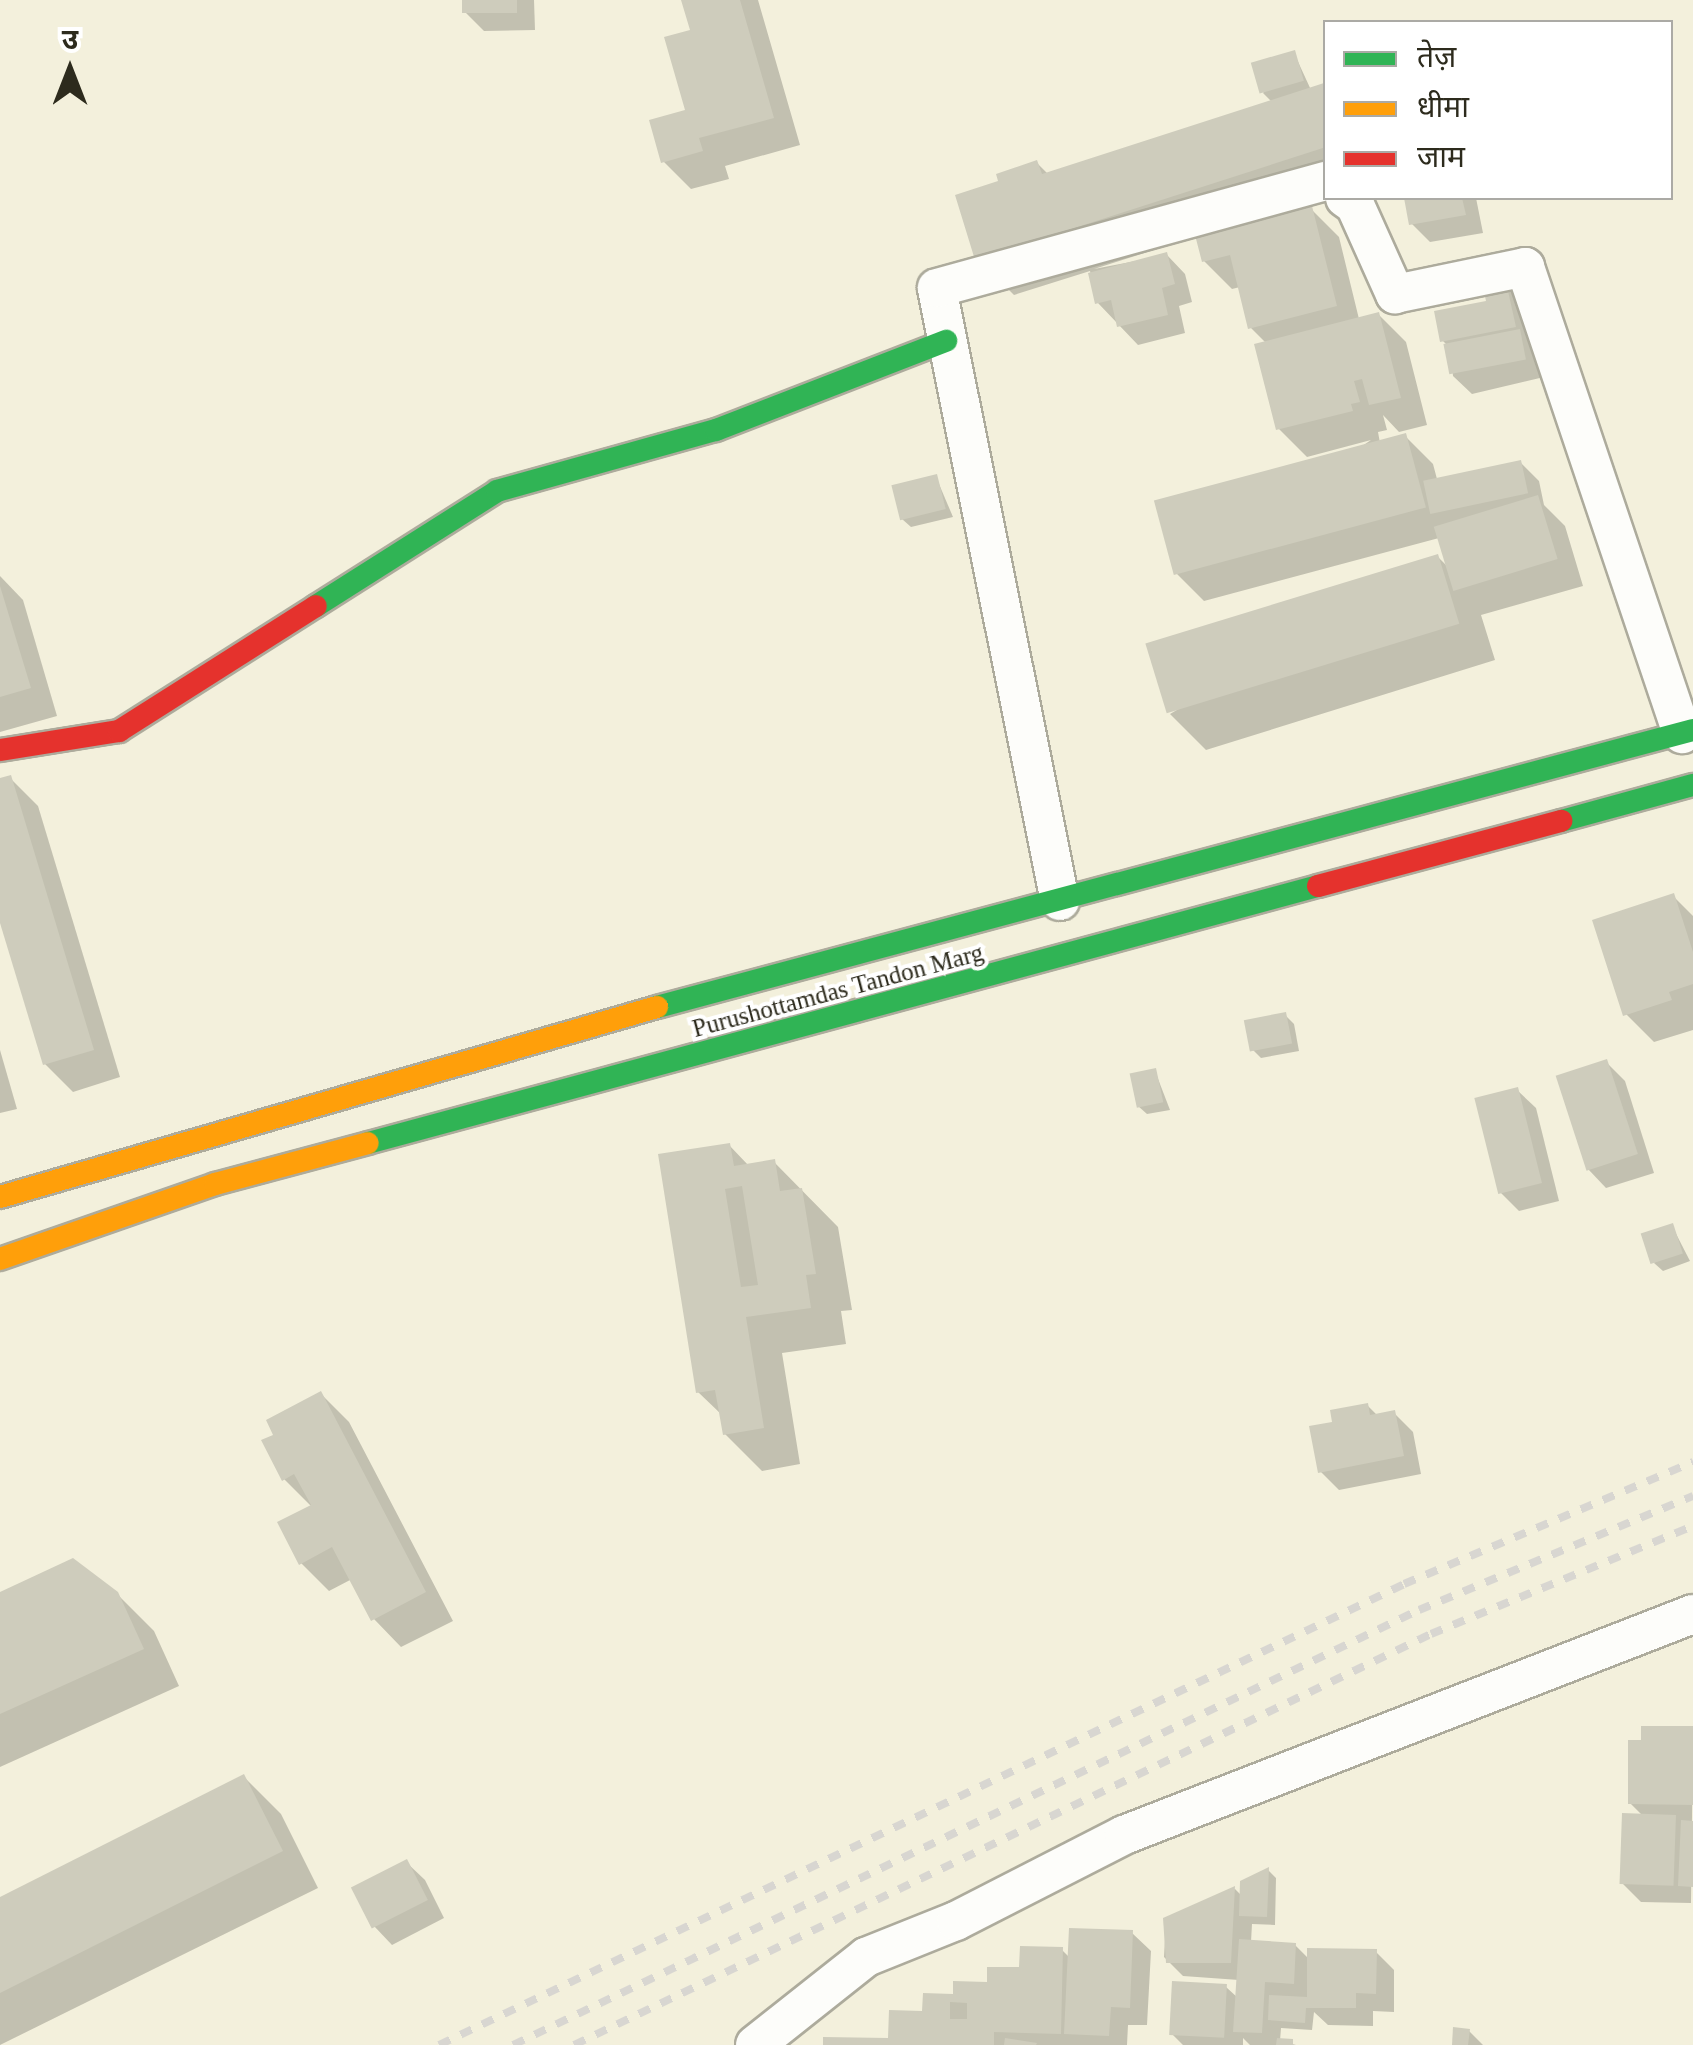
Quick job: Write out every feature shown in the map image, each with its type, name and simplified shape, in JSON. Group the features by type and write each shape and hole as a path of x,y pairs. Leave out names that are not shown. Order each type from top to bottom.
{"main road":[{"path":"0,750 119,731 497,492 716,430 946,341"},
{"path":"0,1197 327,1097 1688,732"},
{"name":"Purushottamdas Tandon Marg","path":"0,1259 215,1184 1693,785"}],"street":[{"path":"1060,901 938,288 1323,182"},
{"path":"1348,200 1355,206 1394,294 1525,267 1688,732"},
{"path":"754,2045 802,2030 866,1957 956,1921 1124,1835 1693,1614"}],"building":[{"path":"462,0 517,0 517,13 462,13"},
{"path":"681,0 740,0 774,118 699,138 703,151 661,163 649,120 685,110 664,37 690,30"},
{"path":"1295,50 1304,81 1260,93 1251,63"},
{"path":"1323,83 1323,148 975,260 955,195 998,181 996,174 1037,160 1042,174"},
{"path":"1404,200 1462,200 1466,215 1409,225"},
{"path":"1312,206 1337,306 1248,329 1230,255 1202,262 1195,235"},
{"path":"1167,252 1175,284 1162,288 1168,315 1117,327 1111,300 1095,304 1088,273"},
{"path":"1506,282 1516,327 1440,342 1434,311 1486,301 1483,287"},
{"path":"1379,312 1401,398 1369,405 1362,379 1354,381 1360,402 1351,404 1353,411 1276,430 1254,344"},
{"path":"1520,329 1526,359 1449,374 1443,344"},
{"path":"1406,433 1426,507 1174,575 1154,501"},
{"path":"1521,460 1528,493 1430,514 1423,481"},
{"path":"937,474 946,509 900,520 891,485"},
{"path":"1538,495 1558,559 1453,591 1434,527"},
{"path":"1438,554 1459,624 1167,713 1145,643"},
{"path":"0,586 31,688 0,697"},
{"path":"11,775 94,1050 43,1065 0,923 0,778"},
{"path":"1674,893 1693,952 1693,984 1669,992 1672,1000 1623,1016 1592,920"},
{"path":"1286,1012 1292,1043 1250,1052 1244,1020"},
{"path":"1607,1059 1638,1154 1587,1171 1556,1076"},
{"path":"1156,1068 1163,1102 1137,1108 1130,1074"},
{"path":"1518,1087 1542,1183 1498,1194 1474,1098"},
{"path":"730,1143 734,1166 775,1159 780,1191 802,1188 816,1274 806,1275 811,1308 746,1317 764,1428 723,1435 715,1390 696,1393 658,1154","holes":["742,1186 758,1285 741,1287 725,1189"]},
{"path":"1673,1223 1683,1253 1651,1264 1641,1234"},
{"path":"321,1391 426,1592 371,1621 332,1547 299,1565 277,1522 311,1505 294,1474 282,1481 261,1440 273,1435 266,1420"},
{"path":"1368,1403 1370,1415 1395,1410 1404,1456 1318,1473 1309,1426 1332,1422 1330,1410"},
{"path":"73,1558 118,1592 144,1649 0,1714 0,1592"},
{"path":"1641,1726 1693,1726 1693,1805 1628,1804 1628,1740 1641,1740"},
{"path":"244,1774 283,1851 0,1993 0,1897"},
{"path":"1622,1813 1676,1815 1673,1886 1620,1884"},
{"path":"1681,1820 1693,1821 1693,1887 1678,1886"},
{"path":"407,1859 428,1900 372,1929 351,1888"},
{"path":"1269,1867 1267,1917 1239,1916 1240,1881"},
{"path":"1235,1886 1231,1963 1166,1963 1163,1918"},
{"path":"1069,1928 1133,1930 1130,2008 1111,2007 1109,2036 1064,2034"},
{"path":"1239,1939 1296,1943 1294,1984 1265,1982 1262,2033 1233,2032"},
{"path":"1020,1946 1063,1947 1061,2034 994,2032 994,2045 823,2045 823,2037 888,2038 889,2010 922,2011 923,1993 953,1994 953,1981 987,1982 987,1967 1019,1967","holes":["950,2002 967,2003 967,2019 950,2019"]},
{"path":"1307,1948 1377,1949 1376,1994 1356,1993 1356,2008 1306,2008 1305,2023 1268,2020 1269,1995 1307,1997"},
{"path":"1172,1981 1227,1984 1224,2038 1169,2035"},
{"path":"1453,2027 1470,2029 1468,2045 1452,2045"},
{"path":"1005,2038 1037,2043 1004,2045"},
{"path":"1277,2038 1293,2039 1293,2045 1276,2045"}],"railway":[{"path":"439,2045 1404,1584 1693,1462"},
{"path":"513,2045 1419,1610 1693,1496"},
{"path":"574,2045 1431,1634 1693,1526"}],"traffic: fast":[{"path":"316,606 497,491 716,430 946,341"},
{"path":"657,1007 1693,730"},
{"path":"1561,821 1693,785"},
{"path":"368,1143 1318,886"}],"traffic: slow":[{"path":"0,1197 657,1007"},
{"path":"0,1259 215,1184 368,1143"}],"traffic: jam":[{"path":"0,750 119,731 316,606"},
{"path":"1318,886 1561,821"}]}
